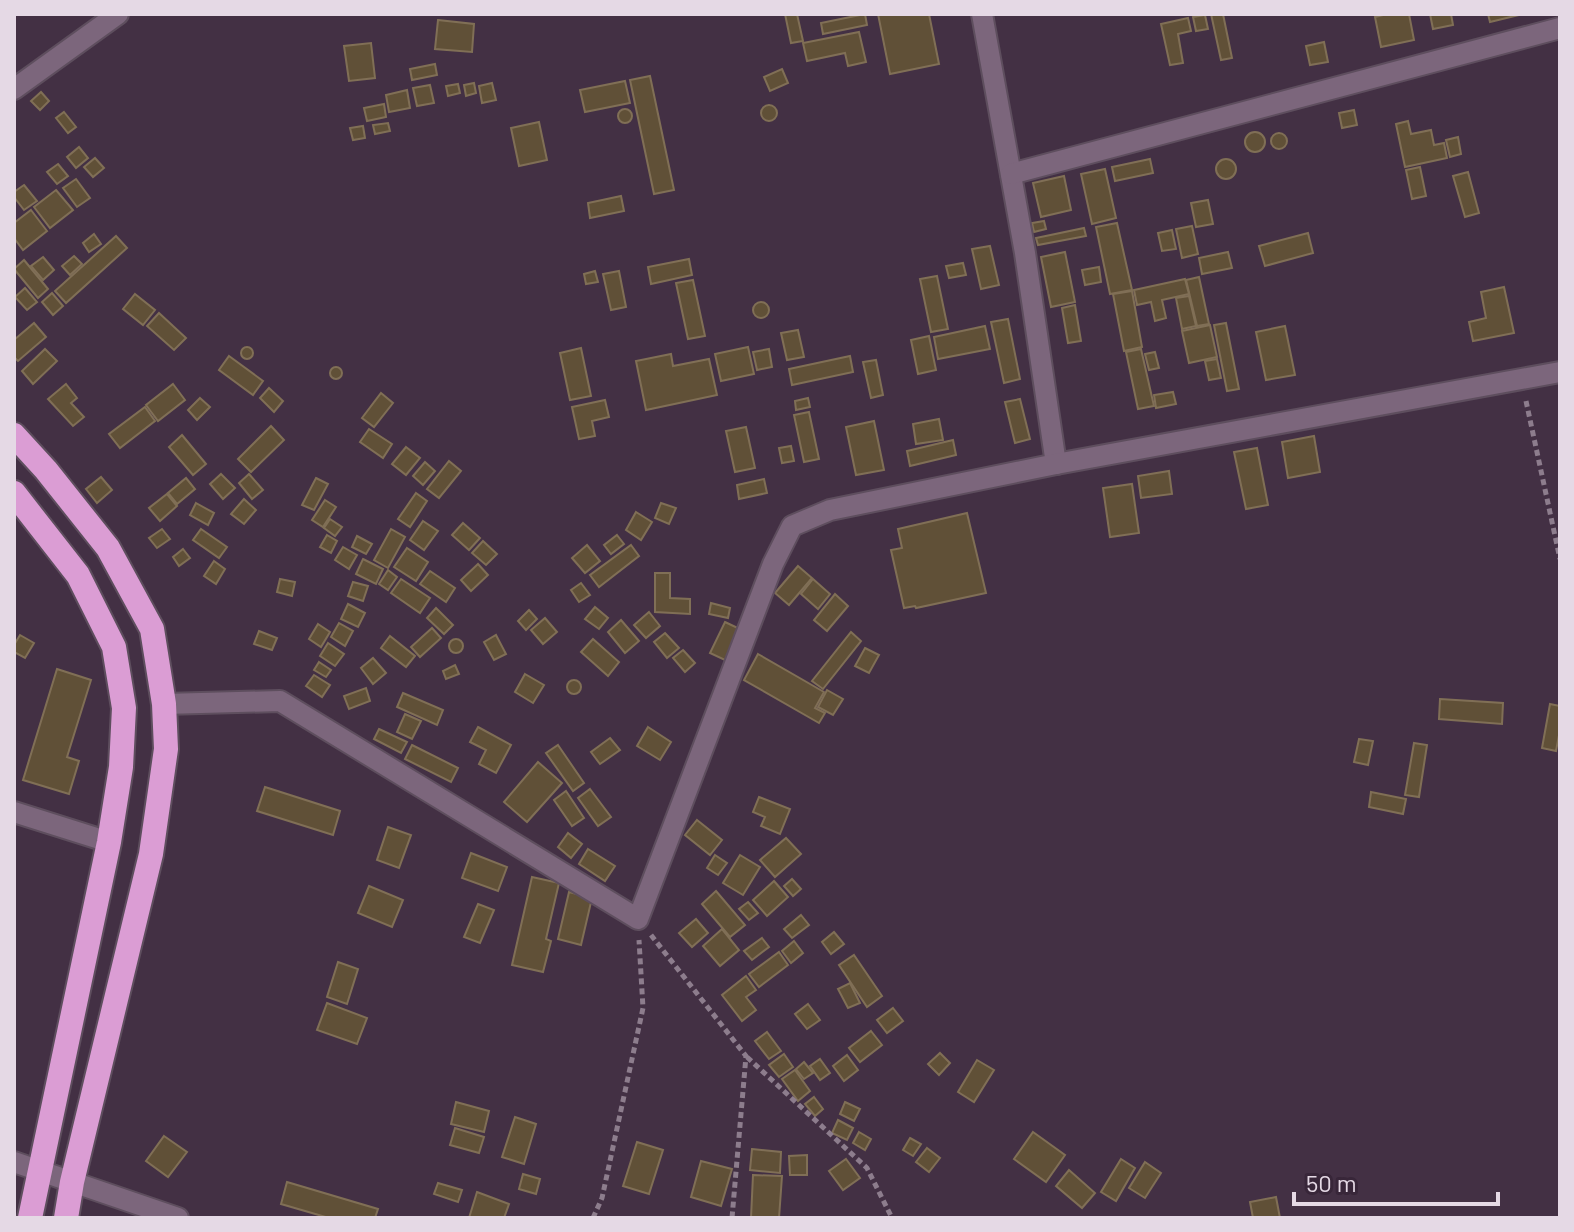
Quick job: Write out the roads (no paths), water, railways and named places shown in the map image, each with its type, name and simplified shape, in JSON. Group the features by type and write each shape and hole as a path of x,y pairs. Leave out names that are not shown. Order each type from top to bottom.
{"highway":[{"path":"14,435 108,548 152,629 164,704 166,749 151,854 66,1218"},
{"path":"14,493 78,575 114,647 124,708 121,767 109,842 30,1218"}],"street":[{"path":"14,89 118,14"},
{"path":"982,14 1011,174 1056,464"},
{"path":"1011,174 1560,28"},
{"path":"164,704 280,701 638,919 773,564 792,526 830,510 1056,464 1560,372"},
{"path":"14,812 109,842"},
{"path":"14,1162 178,1218"}]}
